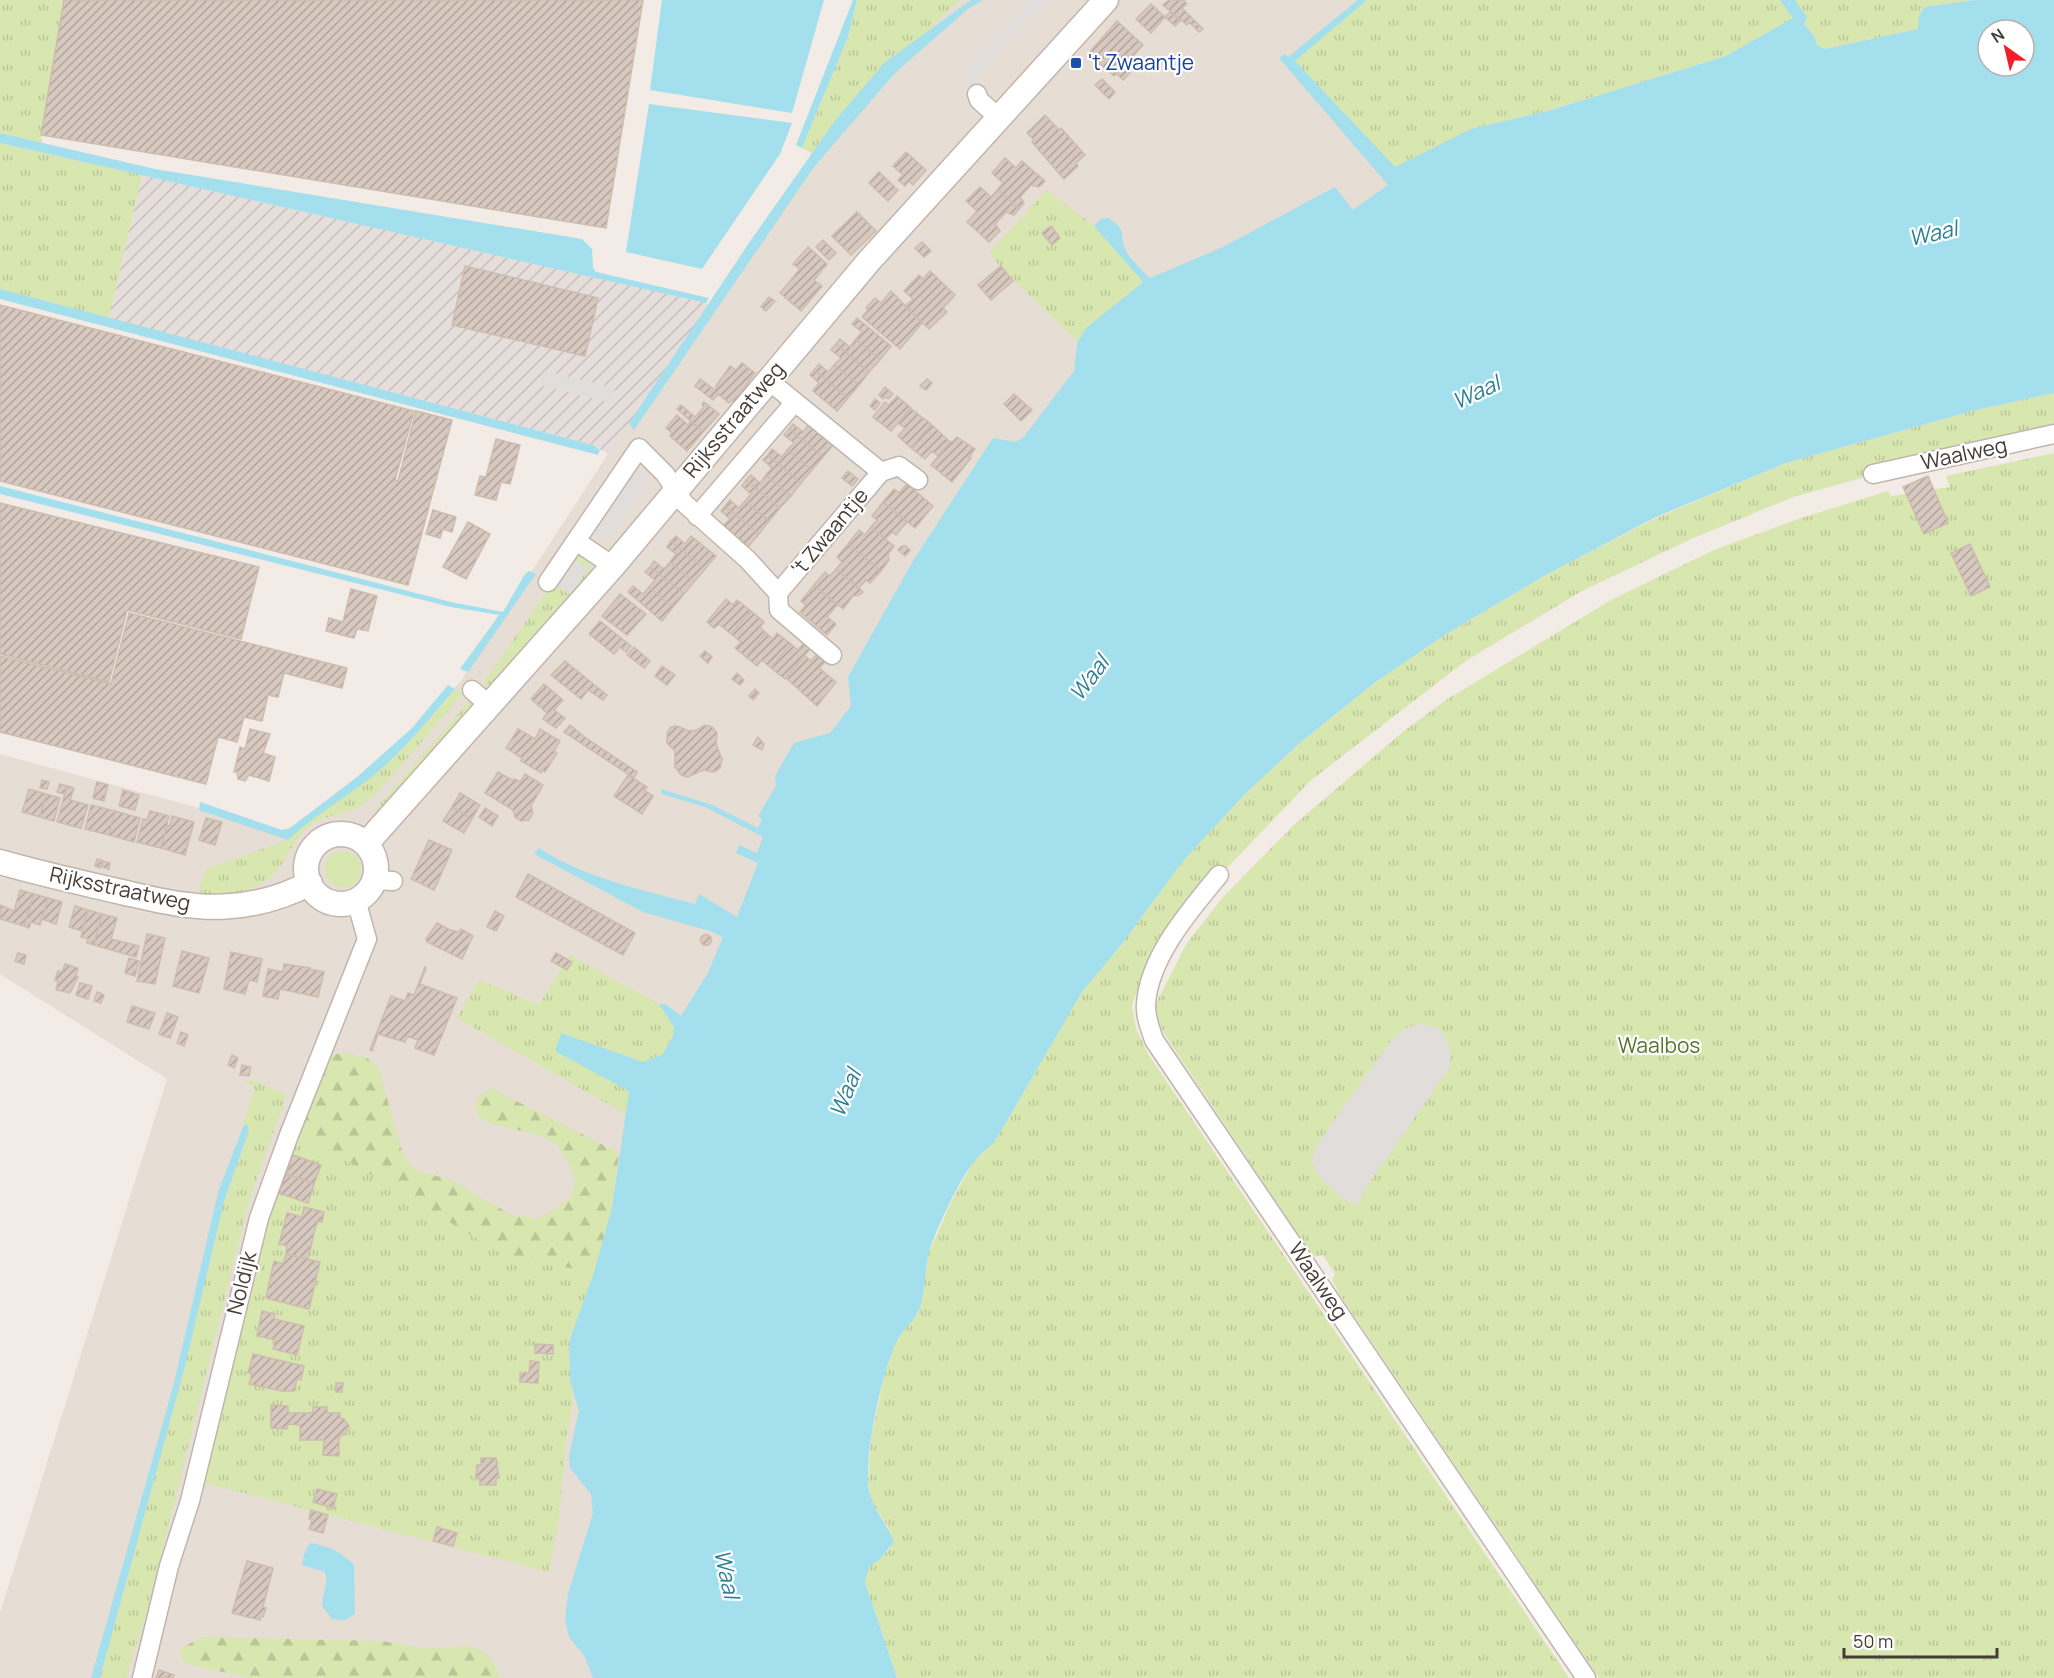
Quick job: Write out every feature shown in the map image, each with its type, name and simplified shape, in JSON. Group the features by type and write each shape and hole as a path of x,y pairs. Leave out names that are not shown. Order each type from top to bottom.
{"street":[{"name":"Rijksstraatweg","path":"366,844 407,811 490,706 613,566 869,261 1106,0"},
{"path":"977,94 979,100 999,118"},
{"name":"'t Zwaantje","path":"768,380 881,472"},
{"path":"697,516 795,402"},
{"name":"Waalweg","path":"1874,474 2054,435"},
{"name":"'t Zwaantje","path":"576,541 639,448 665,474 684,503 748,560 778,593 779,610 832,655"},
{"name":"'t Zwaantje","path":"778,593 881,472 899,466 918,480"},
{"path":"548,582 576,541 613,566"},
{"path":"472,690 490,706"},
{"path":"341,834 355,837 366,844 383,881 356,900 343,903 330,901 318,894 310,883 307,863 312,850 322,840 341,834"},
{"name":"Rijksstraatweg","path":"0,862 135,895 197,906 229,907 280,897 310,883"},
{"name":"Waalweg","path":"1219,875 1185,918 1159,959 1146,1004 1147,1018 1154,1040 1586,1678"},
{"name":"Noldijk","path":"142,1678 169,1566 190,1501 259,1218 289,1135 367,939 356,900"}],"shaded area":[{"path":"902,0 1439,0 1511,162 650,1678 0,1678 0,1613 167,1079 0,974 0,754 287,832 380,765 460,682 608,454 756,248"},
{"path":"1029,0 1049,0 970,85 960,74"},
{"path":"142,175 706,303 712,310 608,454 593,445 109,318"},
{"path":"544,371 615,388 612,403 541,386"},
{"path":"637,470 650,479 607,541 594,533"},
{"path":"575,560 588,569 570,595 558,586"},
{"path":"1420,1024 1438,1027 1451,1048 1450,1067 1363,1192 1358,1206 1341,1198 1319,1176 1312,1161 1317,1145 1393,1038 1406,1028"}],"green space":[{"path":"0,0 64,0 41,135 42,143 0,133"},
{"path":"857,0 960,0 941,17 821,158 802,148 848,37"},
{"path":"1367,0 1780,0 1794,18 1726,56 1551,110 1471,129 1395,167 1294,61"},
{"path":"1795,0 1975,0 1924,7 1919,16 1919,29 1825,49 1817,45 1815,37 1804,24 1807,17"},
{"path":"0,143 142,175 109,318 0,289"},
{"path":"1047,190 1094,226 1143,282 1085,329 1078,342 999,266 990,252"},
{"path":"2054,393 2054,430 1793,497 1689,540 1580,592 1467,660 1310,781 1187,910 1147,965 1132,1005 1136,1028 1148,1054 1569,1678 897,1678 865,1582 869,1567 890,1549 888,1527 871,1501 868,1481 871,1439 884,1376 896,1341 906,1326 917,1316 923,1296 928,1255 951,1202 973,1162 994,1143 1082,992 1122,944 1183,861 1245,794 1302,741 1373,684 1446,634 1544,576 1656,518 1786,463 1976,410"},
{"name":"Waalbos","path":"2054,453 2054,1678 1599,1678 1340,1295 1332,1280 1335,1274 1323,1255 1313,1257 1165,1035 1157,1019 1155,1005 1187,943 1223,897 1295,824 1404,731 1446,700 1613,599 1714,550 1798,519 1888,491 1891,496 1950,487 1946,476"},
{"path":"579,555 590,563 591,575 496,685 485,685 483,683 553,583 570,594 587,569 575,560"},
{"path":"456,689 463,694 376,794 356,808 313,823 305,829 279,868 261,883 241,891 203,895 199,889 206,869 288,840 306,823 368,779 402,750"},
{"path":"469,701 472,702 473,708 381,815 375,810"},
{"path":"343,851 356,856 361,869 356,882 343,887 330,882 325,869 330,856"},
{"path":"569,955 659,1004 674,1027 673,1036 662,1055 643,1062 562,1033 599,1075 629,1090 627,1115 457,1018 479,980 539,1005"},
{"path":"349,1053 367,1058 378,1067 407,1163 421,1172 449,1179 508,1213 537,1219 571,1197 576,1180 568,1161 557,1145 543,1136 492,1124 478,1116 475,1105 480,1095 491,1088 619,1153 612,1208 594,1272 509,1258 298,1131 330,1055"},
{"path":"252,1080 287,1095 250,1197 147,1611 126,1678 100,1678 185,1366 224,1202 249,1131 247,1125 243,1127 254,1087 245,1081"},
{"path":"298,1131 509,1258 594,1272 569,1342 573,1403 566,1441 559,1518 549,1572 201,1482 262,1228"},
{"path":"201,1637 382,1641 426,1648 468,1646 485,1652 496,1667 500,1678 249,1678 184,1663 179,1650"}],"water":[{"path":"662,0 824,0 792,113 650,90"},
{"path":"853,0 857,0 848,37 802,148 796,145"},
{"path":"971,0 983,0 968,9 895,73 814,167 634,430 629,423 751,240 834,122 884,63"},
{"name":"Waal","path":"1358,0 1367,0 1295,61 1395,167 1471,129 1551,110 1726,56 1793,18 1780,0 1795,0 1807,17 1804,24 1815,37 1817,45 1825,49 1918,29 1919,16 1924,7 1975,0 2054,0 2054,393 1976,410 1786,463 1656,517 1544,576 1446,634 1373,684 1302,741 1245,794 1183,861 1122,944 1082,992 994,1143 978,1157 968,1170 941,1221 928,1256 920,1307 915,1318 898,1339 885,1373 876,1410 868,1466 871,1497 894,1542 880,1559 869,1567 865,1582 897,1678 593,1678 585,1657 569,1637 565,1619 568,1594 593,1513 591,1494 570,1468 569,1455 579,1411 570,1380 569,1342 594,1272 612,1208 629,1091 555,1051 561,1033 643,1062 662,1055 673,1036 674,1027 659,1004 665,1004 681,1016 708,973 723,937 710,931 643,912 534,854 539,848 594,875 695,904 699,894 737,917 758,863 736,853 739,845 757,853 763,837 705,807 662,794 661,789 712,805 758,828 762,820 758,816 776,786 775,776 794,743 830,733 851,706 848,677 913,561 993,438 1015,442 1023,438 1074,371 1077,344 1085,329 1143,282 1094,226 1101,219 1108,218 1119,226 1126,251 1150,278 1223,247 1335,187 1353,210 1388,185 1279,58 1285,54 1288,57"},
{"path":"649,104 792,123 780,154 702,269 626,252"},
{"path":"0,133 155,169 582,239 592,249 593,268 596,272 709,298 706,303 0,143"},
{"path":"0,289 593,445 600,450 598,455 0,299"},
{"path":"0,486 451,602 503,612 525,574 529,571 536,574 468,672 460,669 499,615 451,607 0,494"},
{"path":"448,685 455,689 393,758 288,840 199,810 200,802 282,830 290,828 357,777 412,728"},
{"path":"247,1124 249,1130 224,1202 185,1366 100,1678 91,1678 174,1383 218,1192 243,1127"},
{"path":"310,1543 334,1550 354,1565 355,1614 345,1620 332,1619 322,1606 325,1572 302,1565 304,1554"}],"building":[{"path":"64,0 643,0 606,228 41,135"},
{"path":"1169,0 1185,0 1187,4 1182,8 1203,29 1199,32 1189,22 1187,25 1163,5"},
{"path":"1151,4 1165,17 1151,33 1136,19"},
{"path":"1170,12 1180,21 1175,26 1165,17"},
{"path":"1117,21 1143,45 1123,67 1130,73 1123,80 1116,73 1114,76 1088,54"},
{"path":"1102,79 1115,92 1109,99 1095,85"},
{"path":"1045,115 1059,130 1061,128 1085,155 1076,163 1078,166 1064,179 1027,133"},
{"path":"906,152 926,170 913,185 909,181 905,186 898,180 903,175 893,166"},
{"path":"1005,158 1016,168 1022,161 1045,181 1039,187 1031,185 1020,197 1024,203 1019,209 998,189 1003,183 992,173"},
{"path":"879,172 898,190 888,201 869,183"},
{"path":"980,187 991,197 998,189 1019,209 1014,215 1006,212 995,224 1000,231 989,242 967,222 977,211 966,201"},
{"path":"857,212 876,231 851,255 832,236"},
{"path":"1051,226 1060,238 1052,245 1042,233"},
{"path":"823,240 836,253 829,260 816,247"},
{"path":"922,242 931,251 924,257 915,248"},
{"path":"808,247 827,264 814,280 822,286 801,311 780,293 800,269 793,264"},
{"path":"465,266 598,298 585,356 452,325"},
{"path":"1001,266 1013,281 991,300 978,285"},
{"path":"930,271 955,295 943,308 947,312 929,329 905,306 913,299 904,291 919,275 923,279"},
{"path":"891,291 922,323 900,349 862,317 875,298 881,303"},
{"path":"769,297 775,301 766,311 761,307"},
{"path":"0,305 414,411 395,480 398,481 416,411 452,420 408,585 0,481"},
{"path":"857,318 891,346 880,360 856,339 862,332 852,324"},
{"path":"840,339 850,347 856,339 880,360 869,372 836,344"},
{"path":"836,344 869,372 859,385 834,365 841,358 831,350"},
{"path":"742,363 755,373 734,402 732,400 729,403 718,394 713,400 695,386 700,379 715,390 730,366 736,370"},
{"path":"819,364 828,372 834,365 859,385 848,398 814,370"},
{"path":"814,370 848,398 837,411 813,391 819,383 810,375"},
{"path":"927,379 932,383 926,390 920,386"},
{"path":"885,387 893,394 888,399 885,397 883,399 879,395"},
{"path":"1014,394 1032,410 1021,421 1004,404"},
{"path":"897,396 911,408 891,431 873,417 885,402 889,405"},
{"path":"875,399 880,403 875,410 870,406"},
{"path":"704,402 719,414 703,432 677,409 681,405 695,417 704,407 702,404"},
{"path":"910,408 931,424 911,448 898,436 905,428 898,423"},
{"path":"677,415 688,425 691,421 703,432 687,451 670,436 672,433 666,428"},
{"path":"793,424 803,432 809,424 834,444 823,457 789,429"},
{"path":"931,424 950,442 938,456 932,451 925,459 911,448"},
{"path":"789,429 823,457 812,470 787,450 794,443 784,435"},
{"path":"957,437 975,449 969,457 971,458 952,482 931,465"},
{"path":"496,439 520,445 510,484 501,482 496,500 475,495 480,476 486,477"},
{"path":"772,449 782,457 787,450 812,470 801,483 768,455"},
{"path":"768,455 801,483 791,496 766,475 772,468 763,460"},
{"path":"848,471 858,479 852,486 842,478"},
{"path":"751,475 760,483 766,475 791,496 780,508 746,480"},
{"path":"1928,476 1948,523 1924,534 1903,487"},
{"path":"746,480 780,508 769,521 745,501 751,494 742,486"},
{"path":"907,484 933,506 915,528 883,502 894,489 899,493"},
{"path":"730,500 739,508 745,501 769,521 759,534 725,506"},
{"path":"883,502 907,522 896,535 892,532 885,539 871,527 877,520 872,516"},
{"path":"0,503 259,567 241,639 127,610 109,682 0,654"},
{"path":"725,506 759,534 748,547 723,526 730,519 721,511"},
{"path":"433,510 456,517 452,532 443,529 440,538 426,534"},
{"path":"468,522 490,534 466,579 443,567"},
{"path":"871,527 894,546 888,554 889,560 881,571 848,544 859,530 865,535"},
{"path":"676,536 685,544 691,536 716,556 705,569 671,541"},
{"path":"671,541 705,569 694,582 670,562 676,554 667,547"},
{"path":"848,544 881,571 870,583 866,580 859,588 863,592 836,569 842,562 837,557"},
{"path":"1970,544 1990,587 1971,596 1951,553"},
{"path":"902,546 910,550 905,556 898,550"},
{"path":"654,561 664,569 670,562 694,582 684,594 650,567"},
{"path":"650,567 684,594 673,607 649,587 655,580 645,572"},
{"path":"836,569 863,592 853,596 843,609 814,585 825,572 830,576"},
{"path":"814,585 837,605 827,617 836,624 827,635 800,612 806,605 801,601"},
{"path":"633,586 643,594 649,587 673,607 662,621 628,592"},
{"path":"351,589 377,596 368,631 357,629 354,638 326,631 329,618 343,622"},
{"path":"620,594 646,614 627,635 602,616"},
{"path":"726,599 733,605 737,600 751,611 731,634 719,624 714,628 707,622"},
{"path":"751,611 764,622 760,627 766,633 746,657 735,648 741,642 731,634"},
{"path":"129,613 347,668 342,688 284,673 278,697 268,695 262,721 244,717 237,742 218,737 206,784 0,732 0,656 111,684"},
{"path":"600,621 631,646 626,652 620,647 614,654 589,634"},
{"path":"766,633 773,639 777,633 791,644 771,668 762,660 757,666 746,657"},
{"path":"791,644 798,650 803,644 810,649 785,679 771,668"},
{"path":"634,647 650,661 644,668 627,655"},
{"path":"705,651 712,657 708,663 700,656"},
{"path":"804,655 811,661 816,655 825,662 819,668 836,682 817,706 786,678"},
{"path":"565,661 607,695 603,700 588,690 581,699 551,675"},
{"path":"662,666 675,675 667,685 655,676"},
{"path":"737,673 744,680 740,685 732,679"},
{"path":"544,684 563,700 554,710 565,718 556,728 543,719 547,713 531,699"},
{"path":"755,689 759,693 753,700 749,696"},
{"path":"570,725 637,772 634,778 564,732"},
{"path":"705,725 712,727 717,733 716,744 722,759 720,768 714,772 703,770 688,777 681,775 675,767 675,751 667,743 667,733 671,727 677,726 689,731 697,730"},
{"path":"250,729 270,734 263,753 275,757 269,781 249,775 245,781 238,779 237,772 234,772 240,747 245,749"},
{"path":"518,729 535,739 540,729 560,741 554,751 557,753 545,772 542,770 541,773 521,761 522,758 506,748"},
{"path":"758,737 764,744 762,750 753,745"},
{"path":"498,772 520,782 525,774 543,785 531,806 533,813 529,820 521,821 515,817 513,810 485,793"},
{"path":"628,775 647,787 645,791 653,796 642,814 614,796"},
{"path":"42,780 49,782 47,789 40,788"},
{"path":"97,782 108,785 104,801 93,798"},
{"path":"60,784 67,786 65,794 57,792"},
{"path":"67,786 74,788 70,800 88,805 81,828 57,822"},
{"path":"29,789 46,794 40,817 22,812"},
{"path":"123,790 139,795 135,810 119,806"},
{"path":"460,793 480,805 472,819 452,807"},
{"path":"46,794 60,798 54,821 40,817"},
{"path":"91,805 115,811 109,835 85,829"},
{"path":"452,807 472,819 464,833 443,821"},
{"path":"485,808 498,816 492,826 479,817"},
{"path":"115,811 140,818 134,842 109,835"},
{"path":"150,811 169,816 161,848 137,842 143,819 147,820"},
{"path":"172,816 194,822 185,855 161,848 167,825 170,826"},
{"path":"206,818 222,822 215,845 199,840"},
{"path":"429,840 452,850 434,890 411,879"},
{"path":"97,859 102,860 100,868 95,866"},
{"path":"103,861 110,863 109,869 102,867"},
{"path":"528,874 635,933 623,955 516,897"},
{"path":"20,890 34,894 24,926 0,919 0,905 14,911"},
{"path":"34,894 48,898 40,925 31,922 29,928 24,926"},
{"path":"48,898 62,902 56,924 42,919 40,924"},
{"path":"75,906 88,910 82,931 69,927"},
{"path":"88,910 102,914 94,945 87,943 88,939 81,937"},
{"path":"495,911 504,916 496,931 487,927"},
{"path":"102,914 117,918 111,939 139,946 136,957 94,945"},
{"path":"437,923 450,930 459,932 461,929 473,936 462,959 427,942 426,939"},
{"path":"147,934 165,938 155,984 137,981"},
{"path":"706,935 710,936 710,944 706,945 702,944 701,940 702,936"},
{"path":"182,951 209,958 199,993 173,986"},
{"path":"231,952 262,959 257,982 249,980 245,994 224,989"},
{"path":"18,953 26,955 24,964 15,961"},
{"path":"556,953 572,962 567,970 551,961"},
{"path":"129,958 139,961 135,976 125,973"},
{"path":"65,964 78,968 76,977 78,977 70,993 56,990 58,982 55,980 58,971 62,972"},
{"path":"284,964 324,972 318,997 280,989 278,999 263,996 268,969 283,972"},
{"path":"425,967 420,984 457,998 434,1055 415,1048 418,1040 407,1036 405,1042 378,1034 372,1051 370,1050 391,996 405,1001 408,993 414,995"},
{"path":"80,983 92,986 88,999 76,995"},
{"path":"97,992 104,995 101,1003 94,1001"},
{"path":"132,1006 155,1013 149,1029 127,1022"},
{"path":"167,1013 178,1017 170,1038 159,1034"},
{"path":"181,1032 188,1035 184,1046 177,1043"},
{"path":"232,1055 238,1058 234,1068 228,1065"},
{"path":"242,1065 251,1067 249,1076 240,1075"},
{"path":"293,1155 321,1165 314,1184 286,1174"},
{"path":"286,1174 314,1184 308,1203 279,1193"},
{"path":"304,1207 324,1212 322,1222 317,1221 308,1259 286,1254 287,1246 279,1244 287,1213 302,1217"},
{"path":"286,1254 320,1262 309,1309 266,1298 274,1261 283,1264"},
{"path":"262,1311 275,1314 274,1319 304,1326 297,1355 273,1349 276,1340 257,1336"},
{"path":"535,1344 553,1345 553,1354 535,1353"},
{"path":"253,1354 304,1366 301,1380 297,1379 294,1391 281,1391 249,1384 252,1373 248,1373"},
{"path":"530,1361 539,1362 538,1383 520,1382 520,1373 529,1373"},
{"path":"336,1383 343,1383 342,1392 336,1392"},
{"path":"271,1405 288,1406 288,1413 313,1413 313,1407 327,1407 327,1413 340,1413 340,1418 344,1419 349,1426 346,1433 339,1437 339,1456 323,1455 324,1440 300,1440 300,1425 288,1424 287,1429 271,1428"},
{"path":"481,1458 496,1458 499,1478 496,1478 496,1485 480,1485 480,1478 476,1478 477,1465 481,1465"},
{"path":"317,1489 337,1494 333,1508 313,1502"},
{"path":"311,1510 328,1515 323,1533 309,1529 312,1520 309,1519"},
{"path":"437,1527 457,1533 453,1546 433,1541"},
{"path":"247,1561 273,1568 263,1607 266,1608 260,1620 232,1613"},
{"path":"159,1670 174,1675 173,1678 156,1678"}],"place":[{"name":"'t Zwaantje","path":"1076,63"}]}
